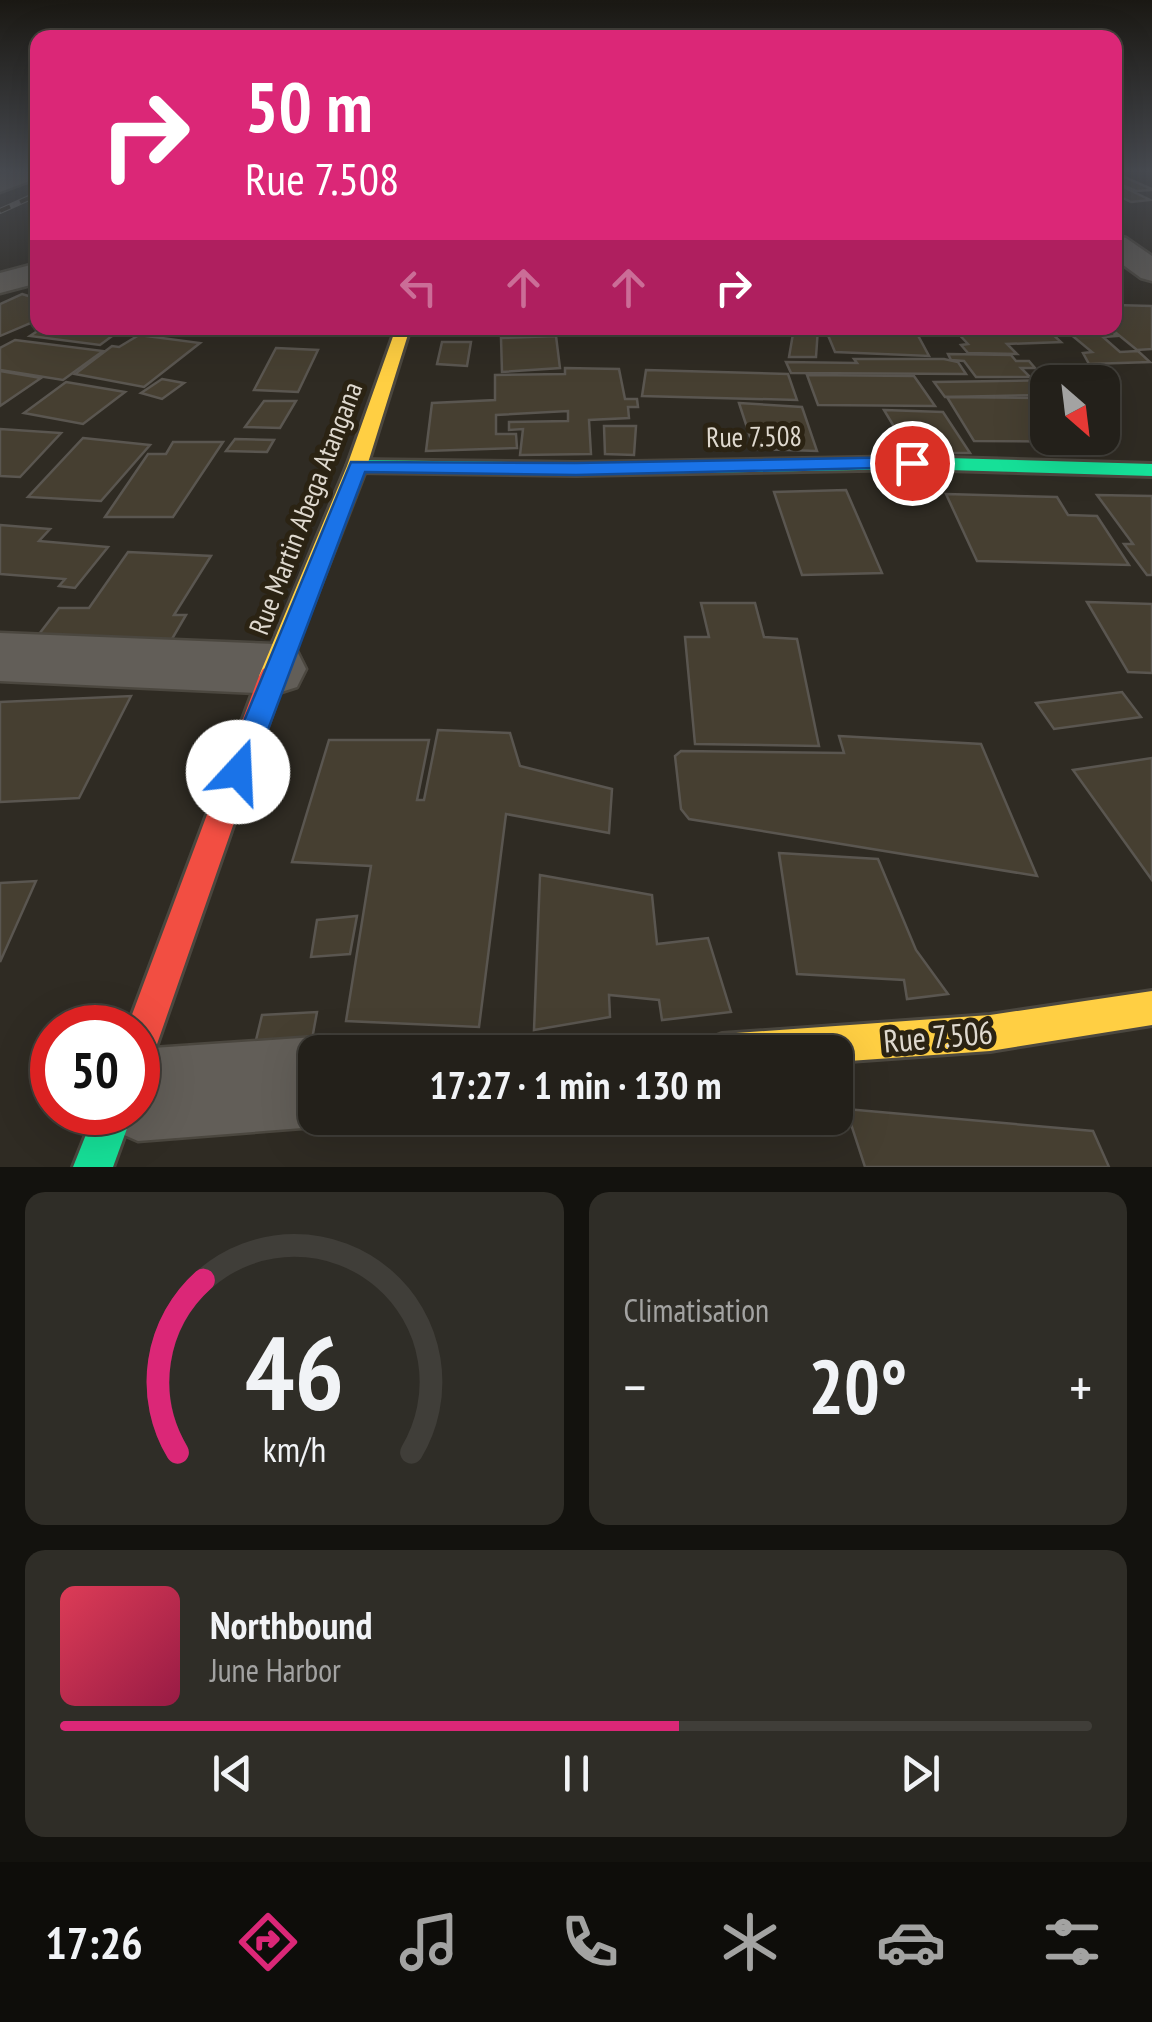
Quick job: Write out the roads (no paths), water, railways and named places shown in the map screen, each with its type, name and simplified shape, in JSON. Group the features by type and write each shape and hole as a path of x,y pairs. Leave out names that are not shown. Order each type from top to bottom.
{"street":[{"path":"1122,249 1152,271"},
{"path":"0,283 30,276"},
{"path":"1122,290 1152,288"},
{"name":"Rue Martin Abega Atangana","path":"153,1005 275,669 358,466 401,335"},
{"name":"Rue 7.508","path":"358,466 576,469 949,463 1152,470"},
{"path":"0,657 275,669"},
{"name":"Rue 7.506","path":"853,1043 990,1033 1152,1008"},
{"path":"160,1094 298,1083"},
{"path":"94,1167 106,1135"}]}
